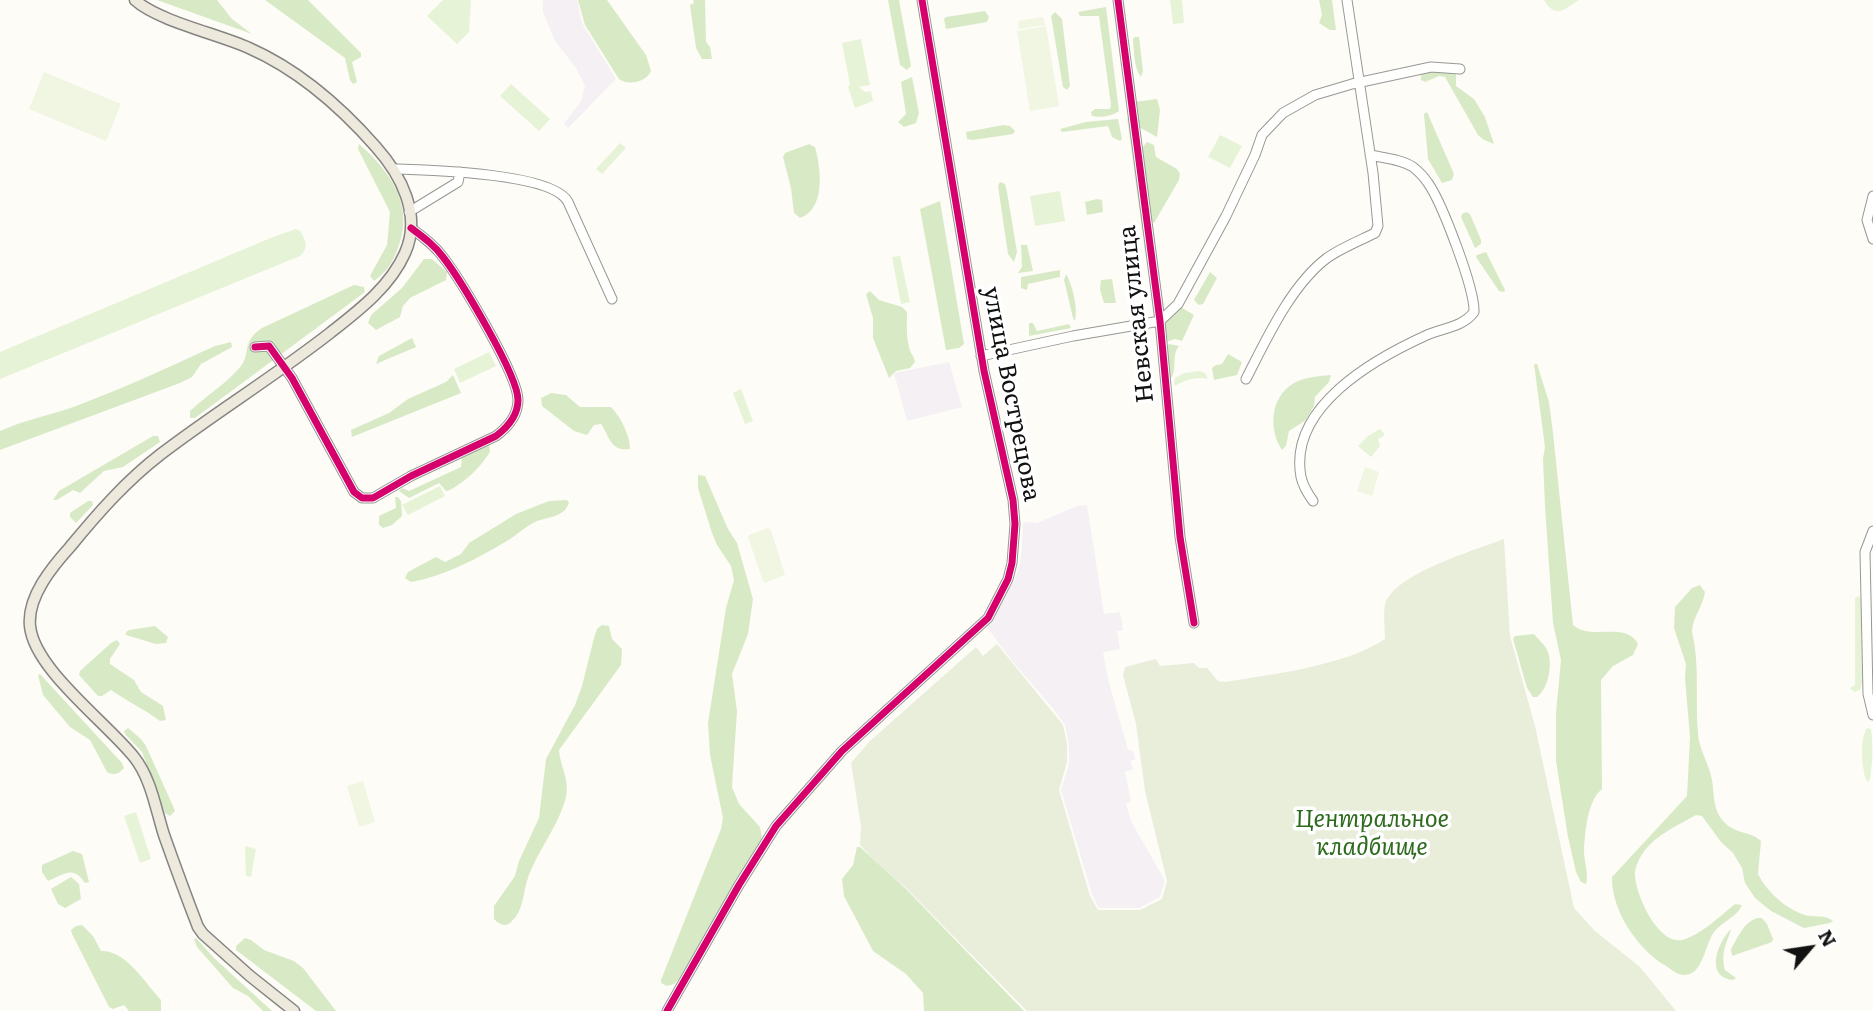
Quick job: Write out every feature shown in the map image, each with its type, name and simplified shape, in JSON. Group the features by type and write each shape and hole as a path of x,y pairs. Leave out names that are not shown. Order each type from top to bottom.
{"main road":[{"path":"135,0 151,11 247,47 318,89 360,128 395,169 404,187 409,212 411,228 405,255 381,288 353,315 285,367 161,454 118,491 45,579 34,600 30,617 32,638 47,665 141,767 198,927 207,939 240,968 294,1011"}],"street":[{"name":"улица Вострецова","path":"667,1011 776,826 842,751 982,624 1000,596 1012,563 1014,517 1010,479 981,356 922,0"},
{"name":"Невская улица","path":"1118,0 1160,321 1180,537 1194,623"},
{"path":"1246,379 1263,345 1305,279 1327,258 1376,231 1379,223 1347,0"},
{"path":"981,356 1160,321 1178,304 1226,216 1262,135 1283,113 1315,94 1360,82 1431,67 1460,69"},
{"path":"1313,501 1303,485 1300,469 1307,430 1322,408 1347,382 1374,361 1468,319 1474,307 1463,267 1441,209 1427,182 1412,166 1370,155"},
{"path":"395,169 460,172 514,180 562,194 612,299"},
{"path":"409,212 458,182 460,172"},
{"path":"1873,196 1867,220 1873,239"},
{"path":"256,347 269,346 285,367 354,492 362,498 373,498 496,436 516,413 518,401 506,364 452,271 435,247 411,228"},
{"path":"1873,531 1865,552 1868,694 1873,715"}],"shaded area":[{"path":"543,0 577,0 582,23 616,79 568,128 564,124 581,101 585,86 576,68 555,41 543,12"},
{"path":"949,362 962,407 907,421 894,373"},
{"path":"1087,505 1104,614 1120,612 1123,630 1117,631 1120,649 1103,652 1128,750 1132,750 1136,759 1130,761 1133,769 1125,772 1131,801 1126,804 1131,821 1165,881 1160,897 1139,908 1099,908 1092,894 1061,790 1069,764 1065,725 986,626 1014,581 1019,567 1023,522 1037,523 1077,506"}],"green space":[{"path":"157,0 217,0 232,19 252,34"},
{"path":"265,0 308,0 361,53 361,57 352,62 357,82 353,84 350,80 345,58"},
{"path":"443,0 471,0 469,32 457,44 427,16"},
{"path":"578,0 607,0 646,55 651,71 646,78 632,82 619,79 585,25"},
{"path":"693,0 705,0 706,42 710,47 712,59 702,59 696,48 690,5 694,3"},
{"path":"888,0 899,0 911,66 907,70 900,65"},
{"path":"1170,0 1182,0 1184,23 1173,24"},
{"path":"1319,0 1332,0 1336,30 1330,30 1319,23 1322,15"},
{"path":"1544,0 1579,0 1556,11"},
{"path":"1106,7 1119,111 1095,117 1091,112 1095,109 1110,109 1111,105 1099,16 1080,16 1078,12"},
{"path":"985,11 989,17 987,22 946,29 946,17"},
{"path":"1055,12 1062,19 1070,86 1067,90 1063,87 1051,16"},
{"path":"1043,17 1045,25 1019,29 1018,21"},
{"path":"1046,26 1059,106 1030,111 1017,31"},
{"path":"1135,37 1139,37 1143,71 1141,77 1135,60"},
{"path":"861,39 870,85 859,87 865,92 871,91 873,101 855,108 848,87 850,85 842,43"},
{"path":"1428,71 1456,73 1456,86 1474,99 1485,117 1494,144 1478,135 1445,77 1439,76 1425,82 1421,80 1421,74"},
{"path":"44,72 121,104 106,141 29,109"},
{"path":"912,77 919,113 916,123 904,127 898,122 906,114 901,82"},
{"path":"511,84 550,119 539,131 500,96"},
{"path":"1157,99 1160,110 1157,137 1137,126 1134,102"},
{"path":"1427,112 1454,174 1452,180 1442,183 1428,159 1424,114"},
{"path":"1129,116 1147,253 1127,119"},
{"path":"1118,119 1122,139 1120,141 1112,137 1108,126 1062,132 1060,129 1086,122"},
{"path":"1010,126 1015,131 1013,134 967,139 966,132"},
{"path":"1220,135 1242,146 1230,168 1208,157"},
{"path":"1147,142 1154,145 1156,157 1177,169 1180,174 1154,223 1149,218 1142,148"},
{"path":"620,143 626,148 602,174 596,169"},
{"path":"359,144 389,177 401,202 403,216 403,230 395,256 387,269 374,281 370,276 387,245 390,212 358,149"},
{"path":"809,144 815,147 820,187 814,206 800,218 794,213 783,157 785,153"},
{"path":"1000,182 1005,184 1007,192 1017,252 1014,262 1008,254 998,186"},
{"path":"1060,191 1065,221 1035,226 1030,196"},
{"path":"1102,200 1103,212 1087,215 1085,202"},
{"path":"940,201 964,344 959,348 946,350 920,209"},
{"path":"1466,212 1470,214 1481,240 1481,244 1475,248 1461,217"},
{"path":"296,229 300,231 306,244 300,256 0,379 0,352"},
{"path":"1021,245 1027,245 1033,271 1018,273 1022,267"},
{"path":"1486,252 1504,292 1499,291 1476,257"},
{"path":"900,256 910,302 901,304 892,257"},
{"path":"424,259 432,259 447,272 446,280 410,298 403,306 400,317 376,330 368,323 371,315 402,288"},
{"path":"1060,270 1060,277 1028,284 1027,290 1021,288 1021,277"},
{"path":"1210,272 1217,278 1203,304 1199,305 1194,300"},
{"path":"1066,274 1074,297 1075,321 1064,280"},
{"path":"1112,279 1116,303 1104,303 1100,290 1101,280"},
{"path":"354,285 364,287 365,292 195,418 190,418 190,411 241,366 255,333"},
{"path":"870,291 879,300 902,307 907,312 908,342 915,362 910,368 896,371 889,378 873,338 873,318 866,294"},
{"path":"1179,306 1194,315 1182,341 1175,339 1166,342 1162,322"},
{"path":"1029,323 1033,323 1037,331 1069,324 1071,328 1029,336"},
{"path":"412,338 416,347 376,364 379,356"},
{"path":"231,342 232,347 201,364 192,377 180,383 0,450 0,431 76,406 215,346"},
{"path":"1169,344 1179,346 1171,378 1168,378 1164,348"},
{"path":"489,352 496,366 460,383 454,369"},
{"path":"1228,354 1242,362 1237,375 1214,380 1212,368 1222,364"},
{"path":"1534,364 1537,364 1549,402 1573,625 1589,631 1625,634 1638,644 1633,655 1613,666 1601,680 1602,789 1593,801 1586,827 1586,884 1581,882 1576,872 1556,761 1556,713 1561,660 1553,623 1545,506 1545,447"},
{"path":"1184,373 1205,373 1208,379 1191,379 1175,386 1175,378"},
{"path":"453,375 461,393 352,437 351,430 389,413 408,399 446,382"},
{"path":"1331,375 1329,382 1315,397 1314,406 1306,420 1289,431 1286,446 1282,450 1277,441 1273,421 1277,402 1282,394 1298,381"},
{"path":"741,389 753,421 745,424 733,393"},
{"path":"551,393 566,395 580,407 611,407 624,427 630,449 614,445 601,424 594,425 587,435 574,431 542,406 541,398"},
{"path":"1380,429 1385,435 1378,439 1380,446 1371,457 1358,446"},
{"path":"153,436 158,436 160,442 123,467 104,471 80,493 73,490 53,500 59,491"},
{"path":"489,443 490,452 482,464 450,490 446,491 439,483 409,498 399,491 402,488 409,491 461,467 462,456"},
{"path":"1365,467 1379,472 1372,496 1357,491"},
{"path":"698,475 705,476 737,543 753,599 748,634 732,674 737,711 732,787 739,804 760,827 762,838 679,979 667,986 661,983 661,980 723,818 710,755 708,723 726,608 734,580 731,566 712,533 698,488"},
{"path":"440,486 445,496 408,515 402,505"},
{"path":"395,497 401,501 402,516 392,525 383,528 379,525 379,516 396,508"},
{"path":"567,500 569,503 563,512 533,523 462,565 411,582 405,578 408,572 436,557 445,562 461,554 469,543 516,514 549,501"},
{"path":"92,501 93,505 76,523 70,513"},
{"path":"768,528 771,530 785,575 765,583 748,537"},
{"name":"Центральное кладбище","path":"1504,539 1510,636 1535,726 1574,908 1595,931 1640,967 1676,1011 1027,1011 860,845 861,826 851,763 870,741 976,647 983,656 997,644 1063,725 1067,762 1059,790 1090,896 1098,910 1140,910 1162,899 1167,881 1145,791 1136,724 1123,675 1125,667 1156,659 1160,666 1194,663 1199,668 1207,668 1218,681 1225,682 1308,668 1350,656 1385,639 1385,605 1391,594 1403,583 1437,564"},
{"path":"1700,585 1705,592 1692,631 1696,657 1698,734 1711,774 1718,813 1730,827 1761,841 1758,874 1778,899 1798,912 1833,921 1804,928 1771,911 1755,898 1745,883 1742,868 1733,853 1721,842 1702,816 1696,815 1652,843 1640,858 1635,874 1639,895 1650,917 1665,935 1673,939 1689,938 1735,904 1742,905 1715,931 1697,969 1683,975 1656,959 1636,940 1616,903 1612,877 1687,796 1690,737 1686,664 1674,628 1675,607 1692,588"},
{"path":"1858,596 1861,599 1862,684 1860,690 1854,692 1850,688 1855,685 1855,598"},
{"path":"602,625 609,626 612,639 622,649 621,665 559,750 567,785 566,797 553,830 531,870 516,917 503,925 494,919 494,906 515,876 539,818 546,759 575,705 597,629"},
{"path":"155,626 168,637 166,643 156,644 126,635 129,630"},
{"path":"1534,634 1546,648 1550,660 1545,687 1537,697 1533,697 1527,688 1513,639 1515,636"},
{"path":"117,640 120,644 110,659 110,664 134,680 141,692 163,706 166,720 160,721 111,690 98,696 79,675 80,671"},
{"path":"40,674 122,763 124,768 120,772 107,772 90,740 70,727 43,695 38,675"},
{"path":"128,728 146,746 175,811 170,816 165,813 142,752 125,734 124,731"},
{"path":"1867,728 1871,729 1872,741 1869,782 1866,780 1862,754"},
{"path":"363,781 375,822 359,827 347,786"},
{"path":"136,812 151,859 140,863 124,816"},
{"path":"245,846 256,849 251,877 246,876"},
{"path":"857,847 905,888 1024,1011 924,1011 923,993 906,974 873,951 844,896 842,879 853,865"},
{"path":"73,851 82,854 89,882 85,883 73,873 48,881 42,872 42,865"},
{"path":"71,877 79,884 81,899 65,908 58,904 51,889"},
{"path":"1757,918 1762,918 1767,924 1772,942 1732,956 1731,949 1741,931"},
{"path":"82,925 93,936 101,951 119,956 134,969 161,1000 161,1011 129,1011 124,1005 113,1009 109,1007 72,934 71,930"},
{"path":"1731,929 1723,957 1725,970 1736,978 1733,980 1719,973 1716,966 1718,950"},
{"path":"196,938 272,1011 263,1011 248,996 233,988 197,947"},
{"path":"245,938 303,968 336,1011 316,1011 236,950 236,946"}],"cycle path":[{"path":"667,1011 776,826 842,751 988,618 1008,579 1015,524 1013,500 984,371 922,0"},
{"path":"1118,0 1160,321 1180,537 1194,623"},
{"path":"255,347 269,346 292,378 354,492 362,498 373,498 411,476 496,436 512,421 518,406 509,370 487,327 451,268 436,249 411,228"}]}
